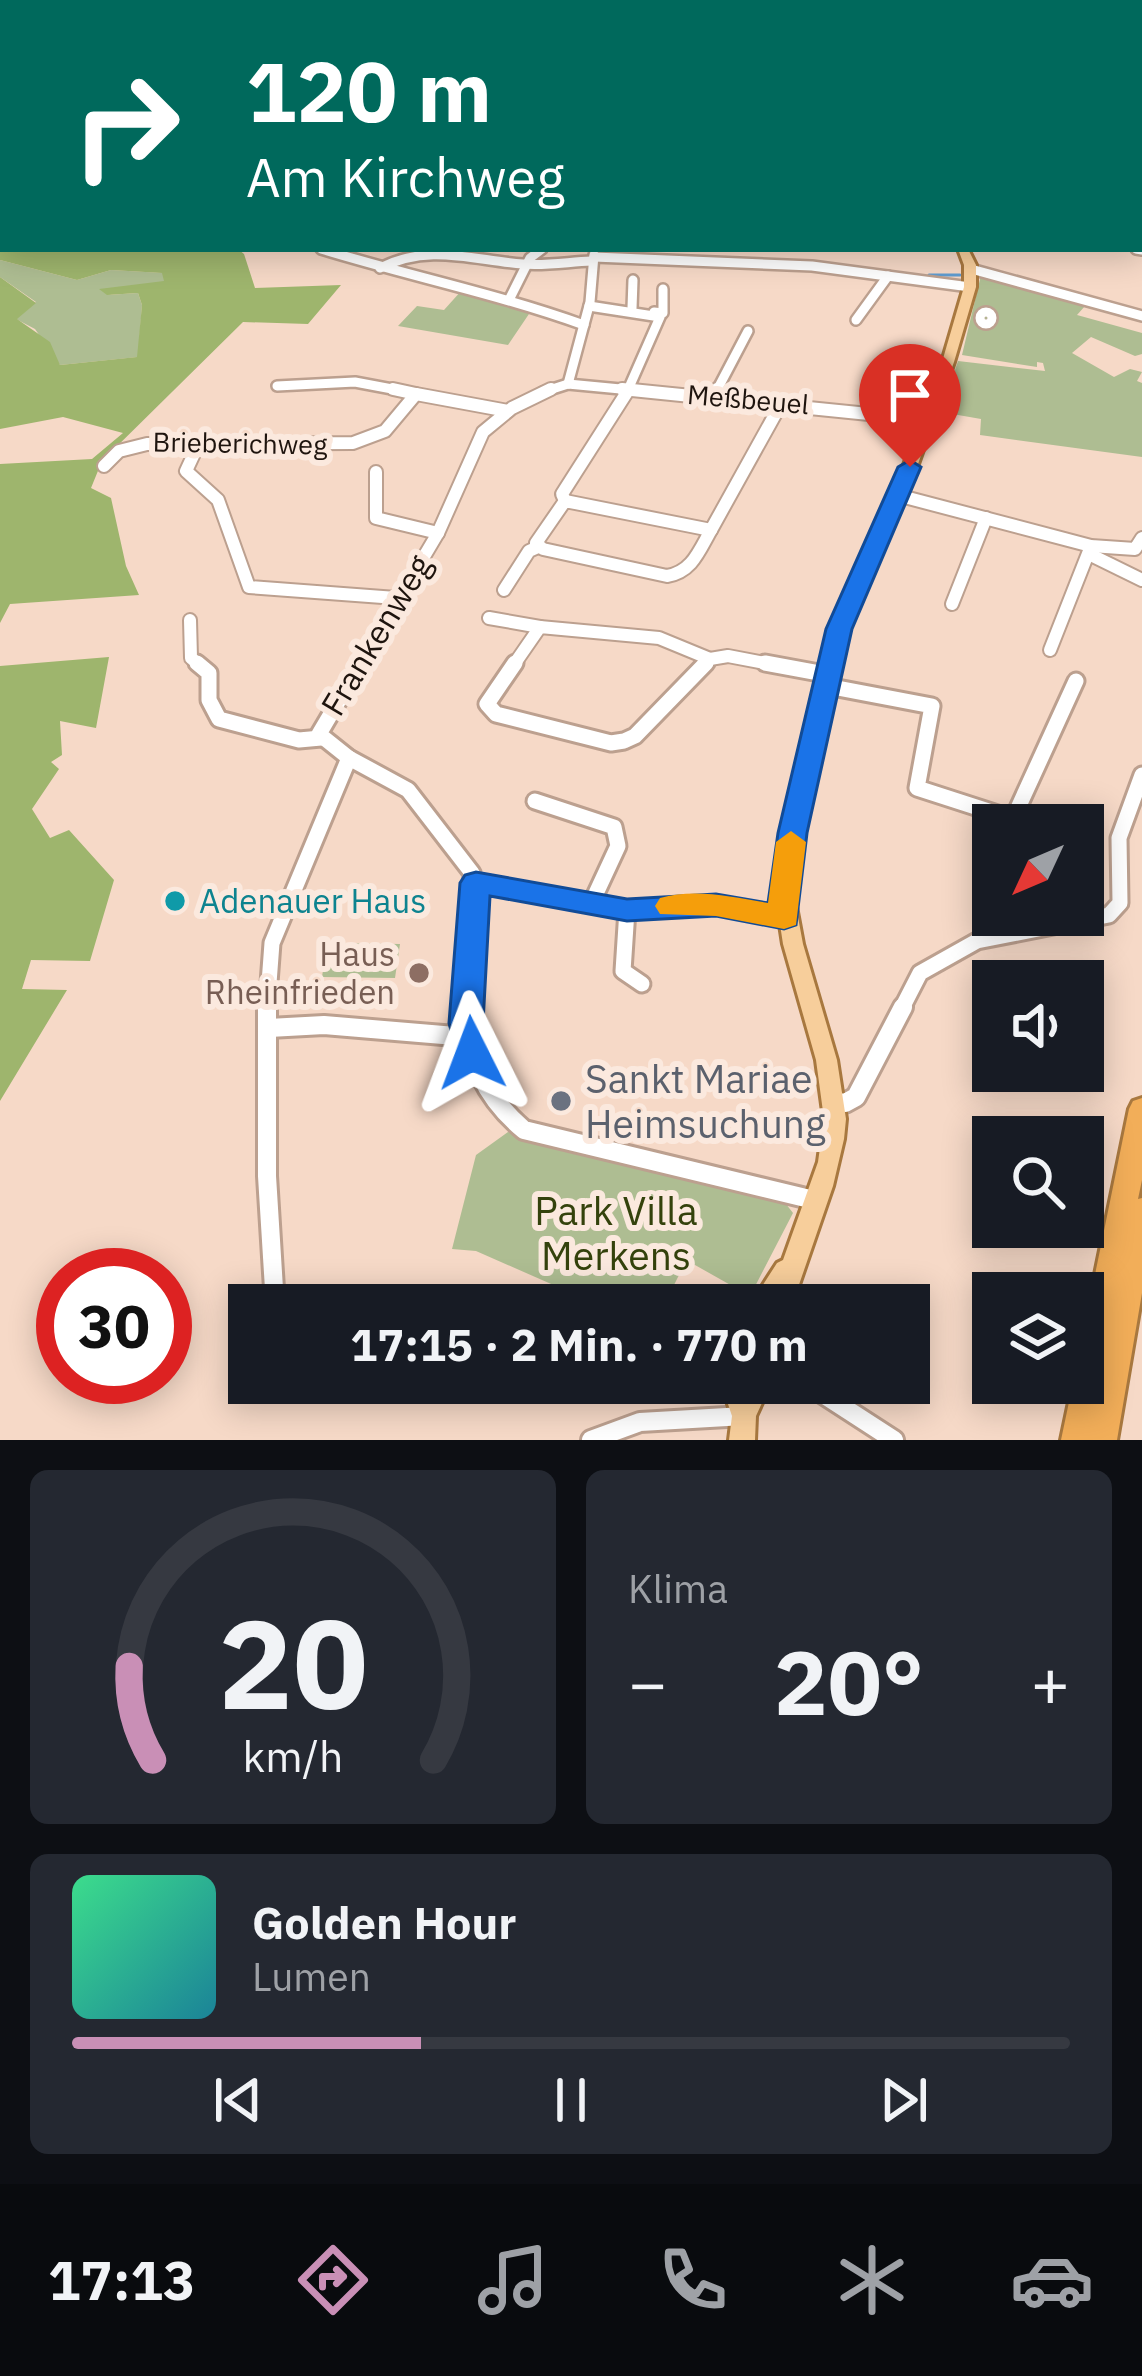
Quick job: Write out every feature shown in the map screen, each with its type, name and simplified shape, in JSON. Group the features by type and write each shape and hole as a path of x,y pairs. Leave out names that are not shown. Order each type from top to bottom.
{"highway":[{"path":"1077,1440 1142,1109"},
{"path":"1101,1440 1142,1210"}],"main road":[{"path":"785,1284 832,1147 834,1101 824,1050 784,917 783,885 792,833 839,629 928,420 970,287 971,269 964,252"},
{"path":"776,1284 792,1259"}],"street":[{"path":"330,252 431,283 511,298 584,325"},
{"path":"380,268 413,252 480,252 526,264 593,256 683,255 970,287"},
{"path":"511,298 526,264 539,252"},
{"path":"761,264 764,252"},
{"path":"431,283 461,254"},
{"path":"568,384 589,304 593,256"},
{"path":"971,269 1141,314"},
{"path":"856,320 888,276"},
{"path":"632,308 633,280"},
{"path":"589,304 663,313 663,289"},
{"path":"565,501 562,494 629,390 660,317 589,304"},
{"path":"714,396 748,331"},
{"path":"277,386 355,382 508,411"},
{"name":"Meßbeuel","path":"568,384 928,420"},
{"name":"Frankenweg","path":"476,883 408,790 321,738 322,726 438,533 463,485 477,444 508,411 568,384"},
{"name":"Brieberichweg","path":"104,466 110,455 153,439 311,448 362,442 382,435 416,394"},
{"path":"538,547 667,576 680,574 692,564 782,402"},
{"path":"199,443 186,471 218,500 249,587 396,598"},
{"path":"376,472 376,518 438,533"},
{"path":"897,495 1090,550 1142,580"},
{"path":"565,501 711,530"},
{"path":"504,590 529,551 538,547 565,501"},
{"path":"952,604 986,518"},
{"path":"1090,550 1128,550 1139,546 1142,538"},
{"path":"1050,650 1090,550"},
{"path":"490,618 659,638 710,659 728,656 932,706 916,788 1013,819 1076,681"},
{"path":"190,620 191,658 208,673 208,700 219,719 299,740 321,738"},
{"path":"540,627 489,701 489,710 611,743 634,736 710,659"},
{"path":"274,1284 267,1176 265,1038 269,1028 263,1013 272,943 349,758"},
{"path":"834,1101 856,1097 920,973 977,941 1022,929 1097,920 1120,903 1119,838 1142,775"},
{"path":"535,801 614,827 618,846 592,902"},
{"path":"784,917 716,905 627,910 476,883 467,1036 494,1100 524,1130 814,1200"},
{"path":"627,910 623,971 642,984"},
{"path":"269,1028 325,1025 467,1036"},
{"path":"839,1404 895,1440"},
{"path":"591,1440 640,1422 743,1428"}],"green space":[{"path":"0,252 242,252 255,288 341,285 308,324 243,322 102,461 91,488 111,498 126,566 139,595 10,604 0,623 0,464 92,459 123,433 63,417 0,429 0,277 36,303 17,319 50,342 60,365 137,357 142,305 138,293 107,295 99,289 164,281 162,273 111,270 77,280 0,260"},
{"path":"0,260 77,280 111,270 163,273 165,282 107,295 138,293 142,305 138,357 60,365 35,329 16,319 36,302 0,277"},
{"path":"981,275 1142,321 1085,306 1077,315 1142,333 1142,354 1135,356 1091,337 1072,353 1114,377 1130,369 1142,372 1137,381 1142,383 1142,457 980,435 981,419 941,412 958,361 1045,371 1043,363 1037,362 1037,367 962,355"},
{"path":"462,290 533,308 508,345 398,326 417,306 444,310"},
{"path":"109,657 96,728 60,721 62,755 51,762 59,769 32,809 50,838 69,830 114,880 90,961 31,960 22,989 67,990 0,1101 0,666"},
{"path":"327,943 400,944 395,978 322,977"},
{"name":"Park Villa Merkens","path":"508,1132 779,1195 793,1213 756,1284 729,1284 695,1265 681,1271 674,1284 551,1284 476,1251 452,1249 476,1155"}],"waterway":[{"path":"693,266 725,267"},
{"path":"929,275 960,275"}],"slow traffic":[{"path":"671,906 716,905 784,917 783,885 791,842"}],"place":[{"name":"Adenauer Haus","path":"175,901"},
{"name":"Haus Rheinfrieden","path":"419,973"},
{"name":"Sankt Mariae Heimsuchung","path":"561,1101"}],"route":[{"path":"472,1053 466,1023 476,883 627,910 716,905 784,917 783,885 792,833 839,629 910,467"}]}
